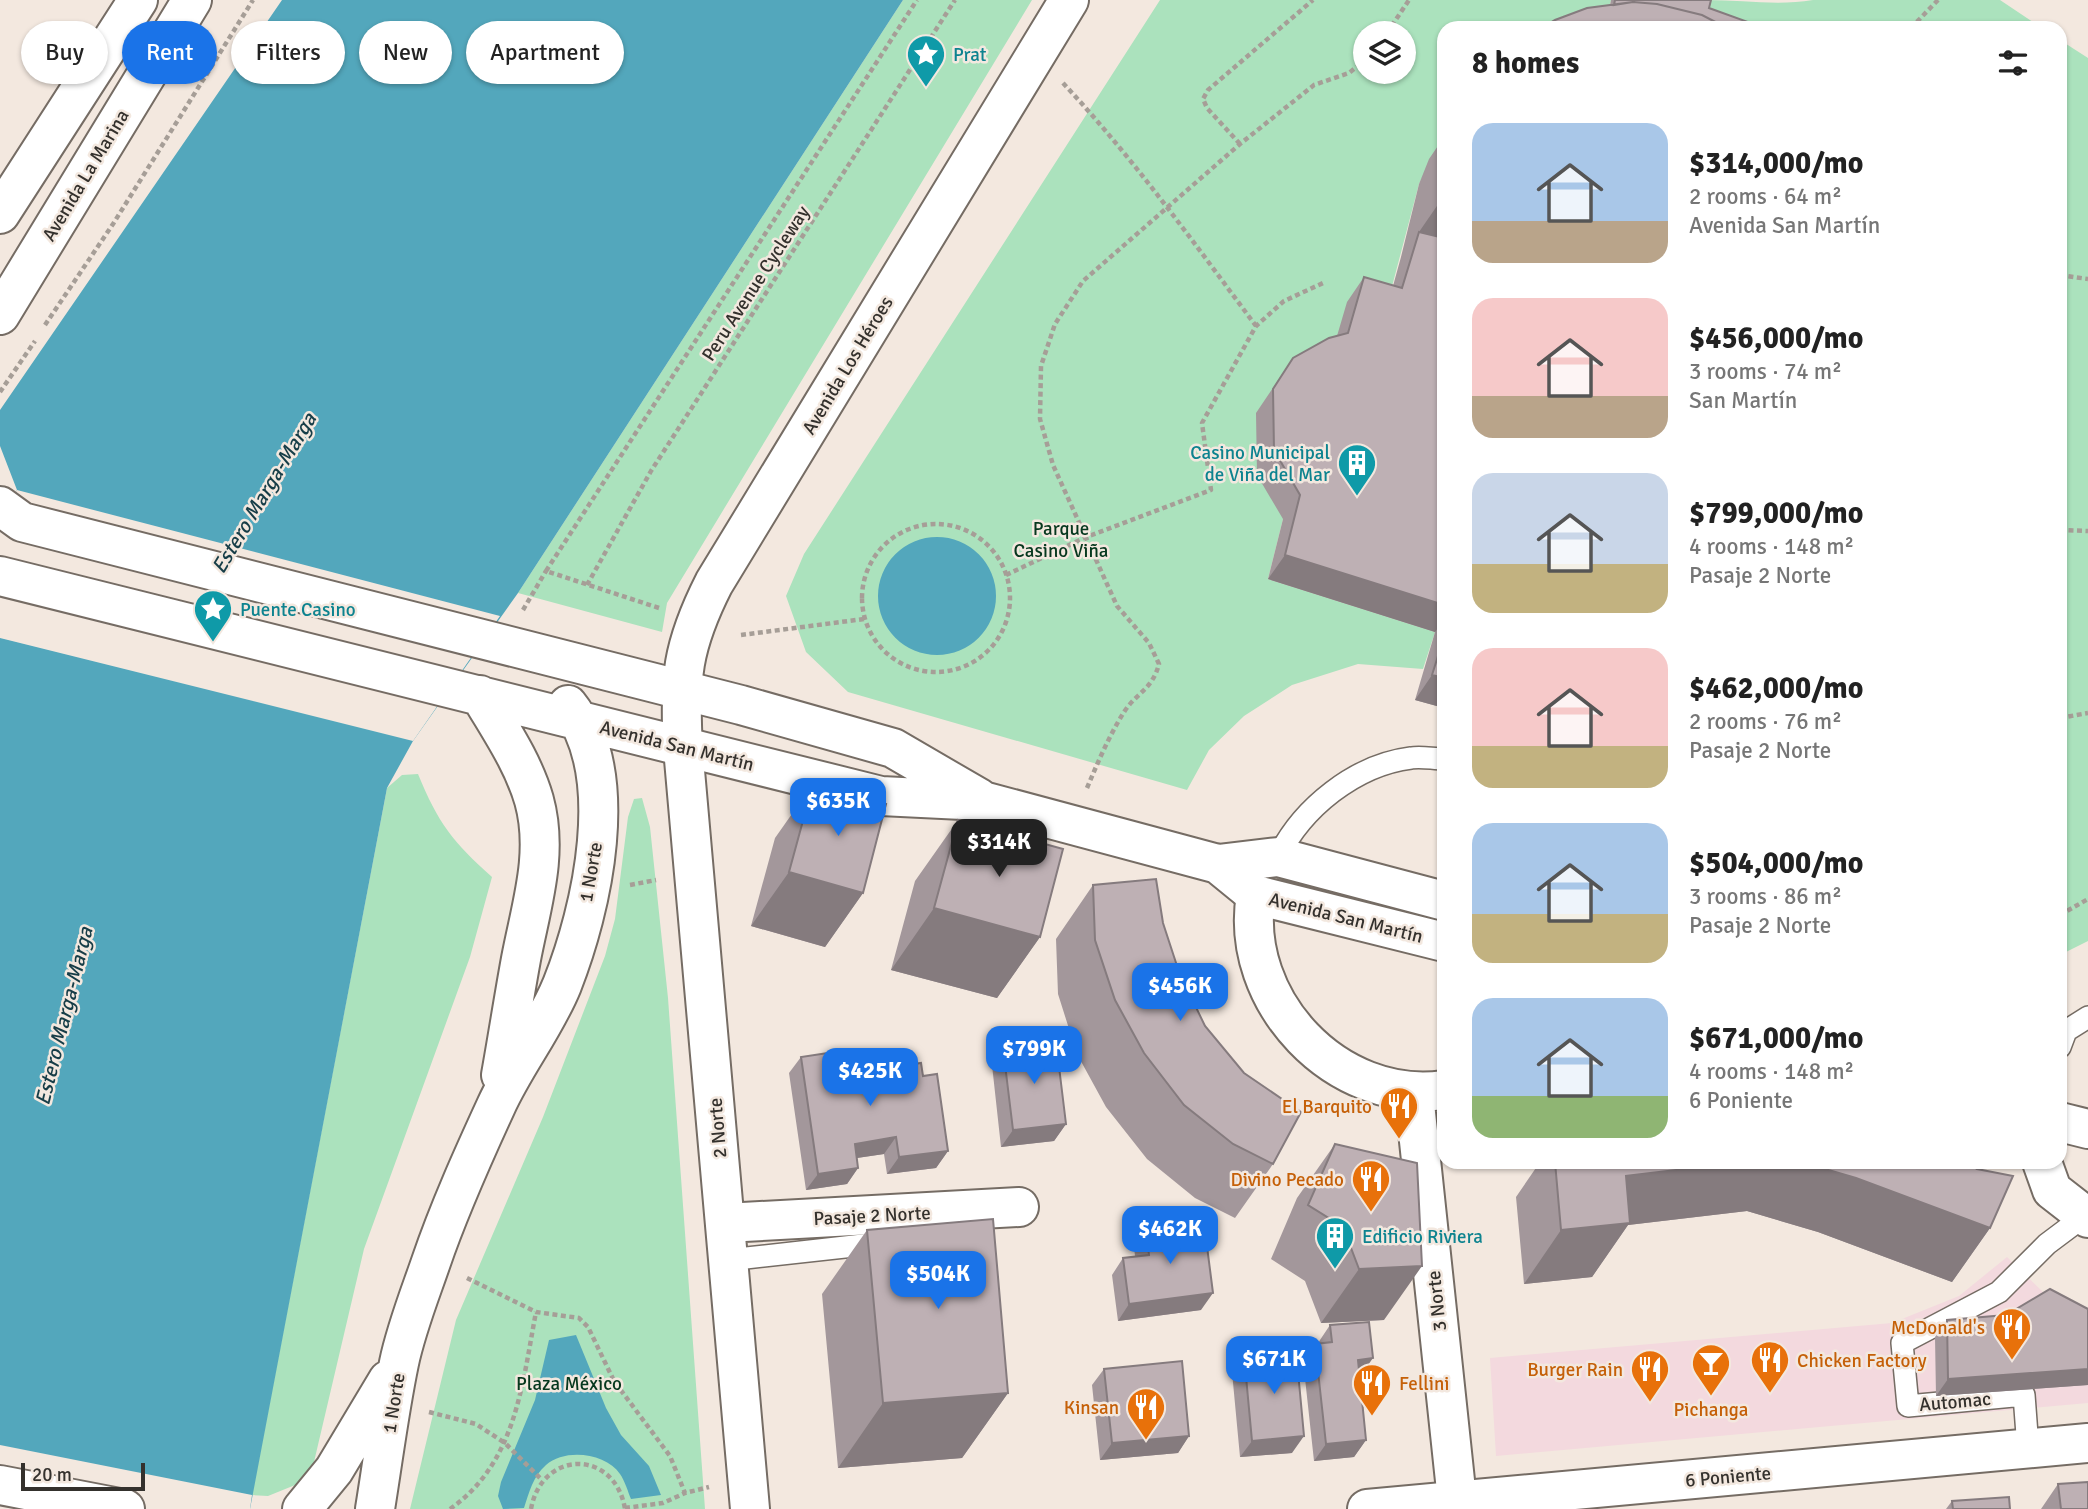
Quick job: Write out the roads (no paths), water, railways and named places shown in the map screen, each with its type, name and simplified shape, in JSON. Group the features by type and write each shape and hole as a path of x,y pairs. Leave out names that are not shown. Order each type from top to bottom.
{"main road":[{"path":"0,214 138,0"},
{"name":"Avenida La Marina","path":"0,315 192,0"},
{"name":"Avenida Los Héroes","path":"683,748 679,690 683,657 695,620 714,583 1069,0"},
{"path":"0,506 22,522 501,645"},
{"path":"0,576 468,692"},
{"name":"Avenida San Martín","path":"501,645 893,748 983,801"},
{"name":"1 Norte","path":"375,1509 399,1361 432,1260 496,1105 561,987 576,944 596,861 597,803 592,764 581,721 501,645"},
{"name":"Avenida San Martín","path":"468,692 881,796 983,801 1218,864 1278,857 1437,899"},
{"name":"1 Norte","path":"468,692 524,774 534,801 540,836 533,909 521,957 496,1105"},
{"name":"2 Norte","path":"683,748 749,1493"},
{"name":"Avenida San Martín","path":"1218,864 1256,895 1437,940"},
{"path":"1256,895 1252,919 1255,946 1268,990 1287,1022 1317,1053 1372,1083 1429,1092"},
{"name":"3 Norte","path":"1429,1092 1458,1505"},
{"path":"2067,1100 2088,1105"},
{"path":"2067,1124 2088,1129"},
{"path":"2044,1169 2052,1190 2085,1217"},
{"name":"Pasaje 2 Norte","path":"727,1241 1019,1207"},
{"path":"302,1509 334,1470 399,1361"},
{"name":"6 Poniente","path":"1367,1509 1458,1505 2088,1443"},
{"path":"0,1485 125,1509"}],"lane":[{"path":"1278,857 1297,825 1318,803 1355,778 1411,757 1437,759"},
{"path":"2067,1030 2088,1017"},
{"name":"Automac","path":"2028,1448 2024,1395 1908,1406 1902,1343 1999,1292 2047,1244 2085,1217"},
{"path":"727,1241 887,1243"}],"water":[{"name":"Estero Marga-Marga","path":"282,0 903,0 518,593 413,741 387,788 250,1509 0,1509 0,520 17,490 0,446 0,410 231,74 231,84 345,84 345,21 268,21"},
{"path":"937,537 960,541 979,554 992,573 996,596 992,619 979,638 960,651 937,655 914,651 895,638 882,619 878,596 882,573 895,554 914,541"},
{"path":"576,1335 606,1408 621,1435 649,1466 661,1495 631,1499 622,1477 614,1467 595,1457 574,1455 554,1460 542,1469 532,1485 524,1508 503,1509 498,1496 501,1482 535,1400 549,1340"}],"place":[{"name":"Prat","path":"926,88"},
{"name":"Casino Municipal de Viña del Mar","path":"1357,497"},
{"name":"Puente Casino","path":"213,643"},
{"name":"El Barquito","path":"1399,1140"},
{"name":"Divino Pecado","path":"1371,1213"},
{"name":"Edificio Riviera","path":"1335,1270"},
{"name":"McDonald's","path":"2012,1361"},
{"name":"Chicken Factory","path":"1770,1394"},
{"name":"Pichanga","path":"1711,1397"},
{"name":"Burger Rain","path":"1650,1403"},
{"name":"Fellini","path":"1372,1417"},
{"name":"Kinsan","path":"1146,1441"}],"park label":[{"name":"Parque Casino Viña","path":"1061,539"},
{"name":"Plaza México","path":"569,1383"}]}
